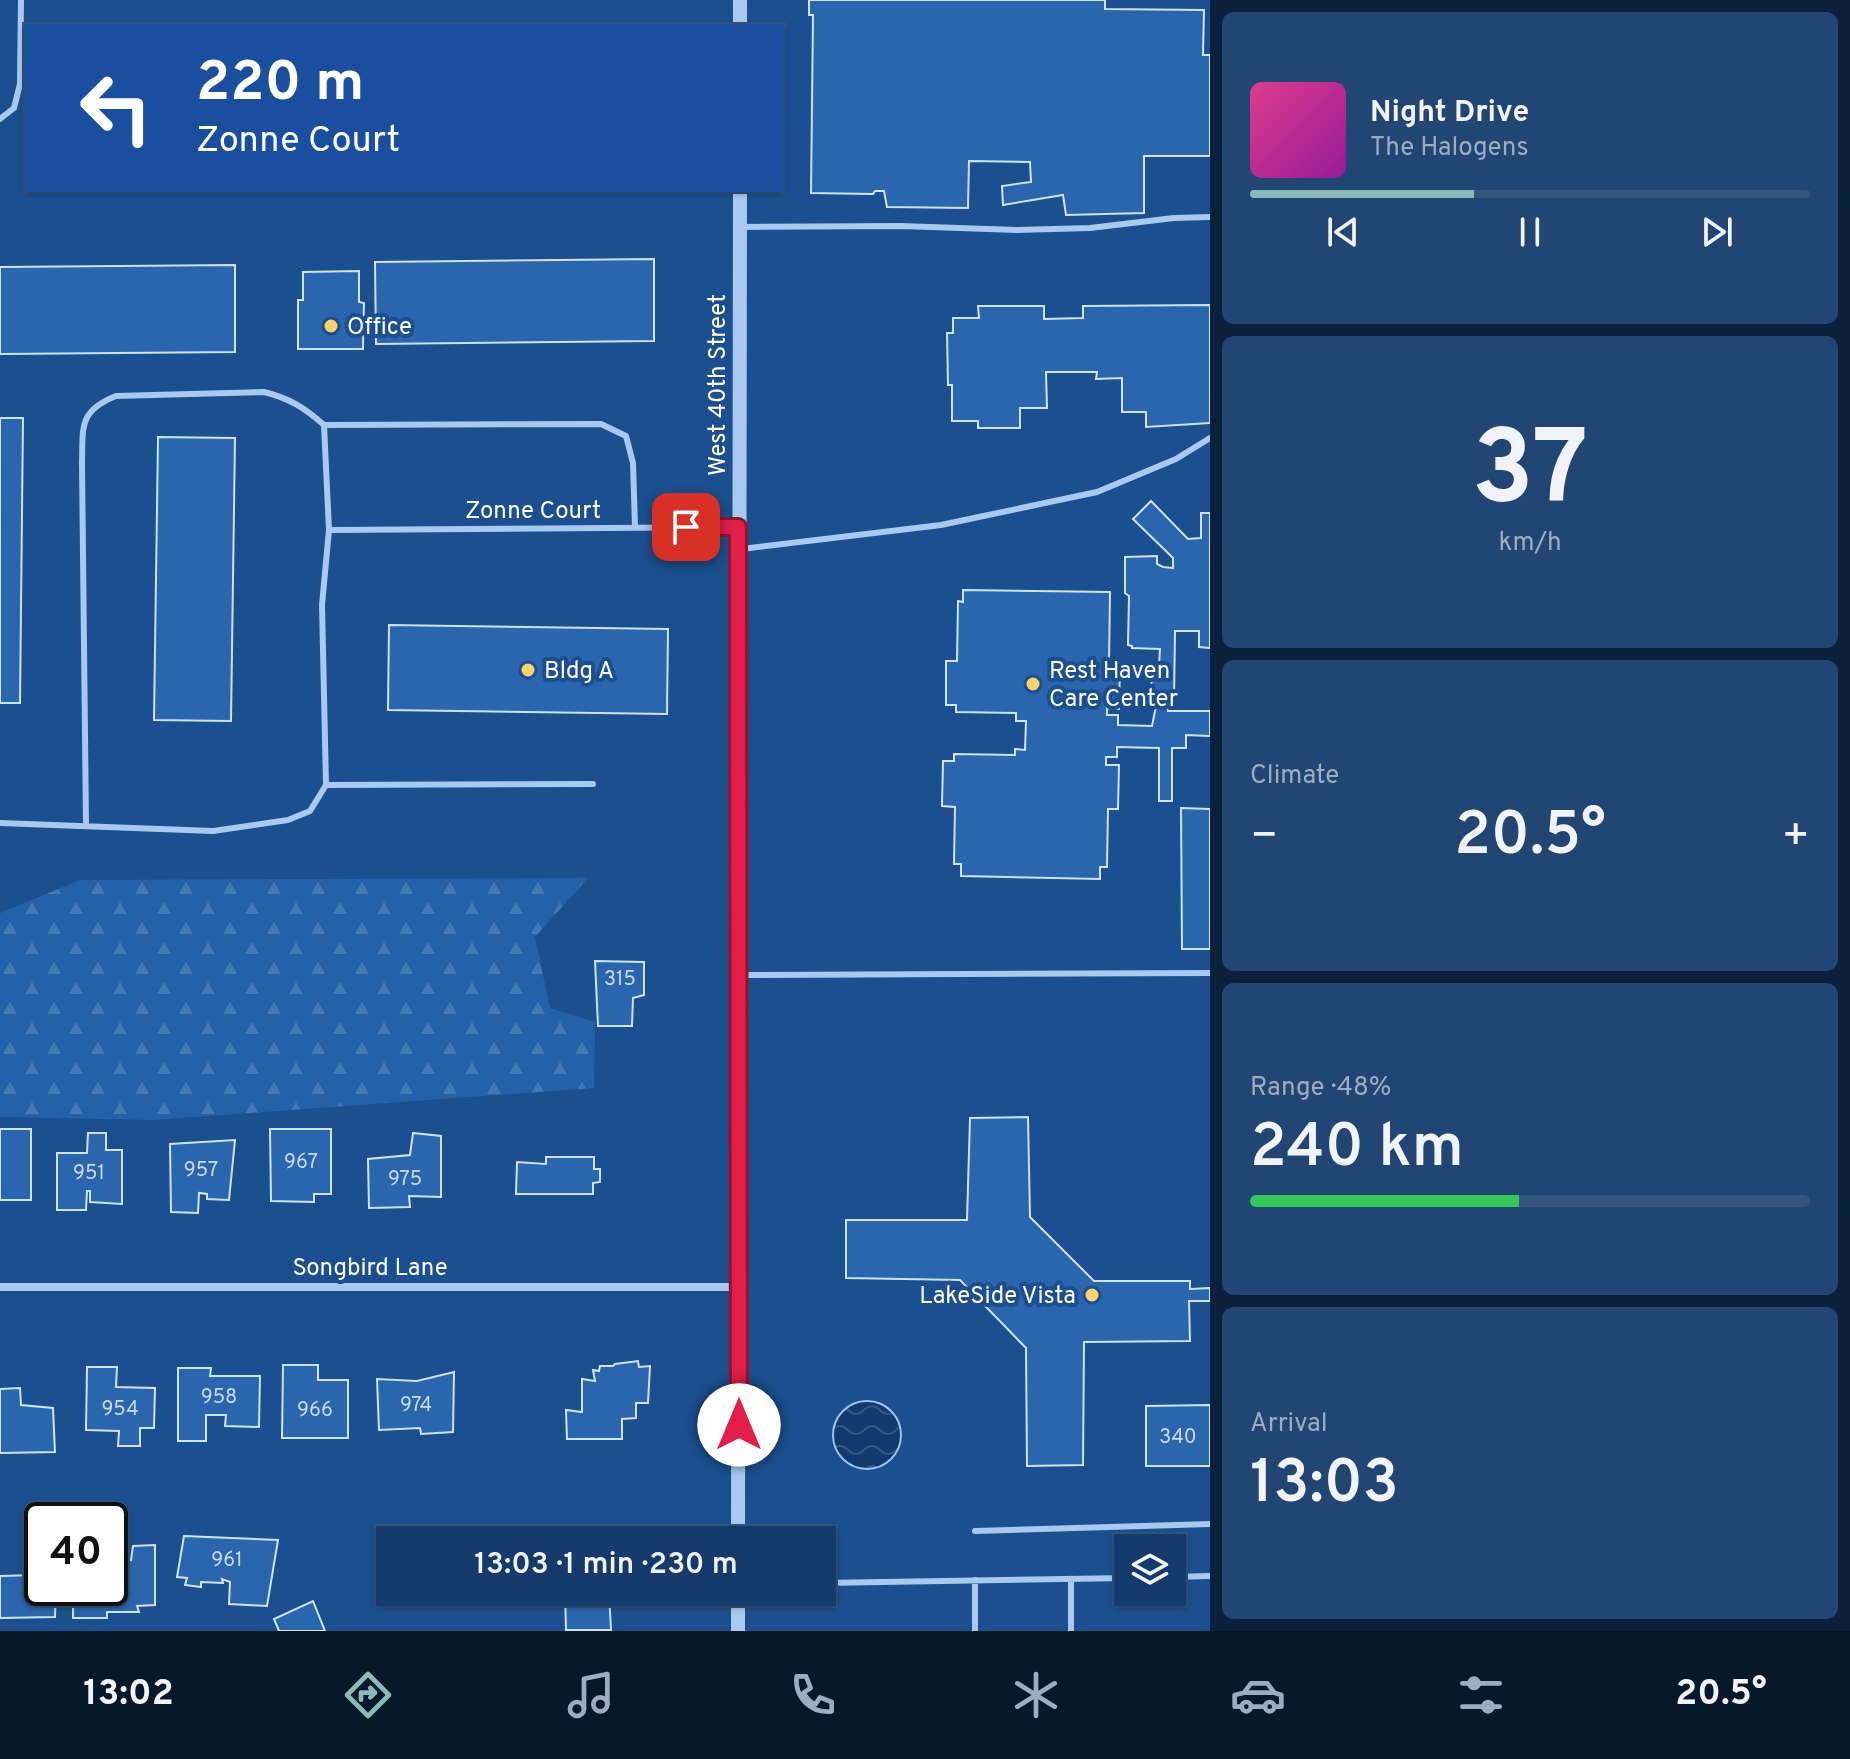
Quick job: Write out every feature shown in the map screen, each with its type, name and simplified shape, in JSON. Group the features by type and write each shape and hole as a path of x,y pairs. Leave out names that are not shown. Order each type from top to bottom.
{"street":[{"path":"740,0 740,24"},
{"name":"West 40th Street","path":"738,1526 740,192"},
{"name":"Songbird Lane","path":"0,1287 740,1287"},
{"path":"738,1606 738,1631"}],"lane":[{"path":"0,119 14,108 20,84 21,0"},
{"path":"740,227 901,226 1017,230 1090,228 1210,217"},
{"path":"86,826 82,464 86,418 95,404 116,396 147,393 264,392 286,397 307,409 324,425 601,424 626,436 633,463 635,527"},
{"path":"0,823 213,831 288,820 310,811 326,785 322,605 329,530 324,425"},
{"path":"739,550 941,525 1097,492 1176,459 1210,438"},
{"name":"Zonne Court","path":"329,530 738,527"},
{"path":"326,785 593,784"},
{"path":"739,975 1210,973"},
{"path":"975,1531 1210,1524"},
{"path":"1186,1577 1210,1576"},
{"path":"836,1583 1114,1578"},
{"path":"1071,1579 1071,1631"},
{"path":"975,1580 975,1631"}],"green space":[{"path":"588,878 535,937 550,1008 595,1022 594,1088 153,1120 0,1117 0,913 80,880"}],"water":[{"path":"867,1401 891,1411 901,1435 891,1459 867,1469 843,1459 833,1435 843,1411"}],"building":[{"path":"809,0 1105,0 1105,9 1204,10 1203,55 1210,55 1210,156 1144,156 1144,213 1066,215 1063,195 1003,205 1002,186 1031,182 1030,162 969,161 968,208 887,207 884,191 873,194 811,193 813,15 809,15"},
{"path":"654,259 654,341 376,344 375,262"},
{"path":"235,265 235,352 0,354 0,267"},
{"name":"Office","path":"359,271 359,302 364,303 363,349 298,349 298,300 303,300 303,272"},
{"path":"1210,305 1210,423 1146,427 1146,412 1122,412 1122,378 1096,379 1097,372 1046,372 1047,408 1020,408 1020,428 978,428 978,421 952,421 947,333 953,333 953,318 979,318 978,306 1044,306 1044,319 1083,318 1083,306"},
{"path":"0,418 23,418 20,703 0,703"},
{"path":"158,437 235,438 231,721 154,720"},
{"name":"Rest Haven Care Center","path":"1151,501 1188,539 1201,538 1201,513 1210,513 1210,648 1199,647 1199,631 1175,631 1174,701 1168,701 1168,711 1210,711 1210,736 1186,735 1186,748 1172,748 1172,801 1159,801 1159,748 1117,747 1117,757 1106,757 1106,765 1119,765 1118,809 1108,809 1107,867 1100,867 1100,879 961,876 961,864 954,864 955,807 942,806 943,761 954,761 954,754 1015,755 1015,749 1025,750 1026,721 1016,721 1016,713 956,712 956,705 946,705 946,661 957,661 958,601 963,602 963,590 1110,592 1109,663 1120,663 1119,709 1107,708 1107,715 1118,715 1118,725 1152,726 1156,706 1151,706 1152,666 1159,666 1160,649 1132,648 1128,645 1129,596 1125,593 1125,557 1157,556 1157,564 1173,568 1173,558 1133,519"},
{"name":"Bldg A","path":"389,625 668,629 667,714 388,710"},
{"path":"1181,808 1210,809 1210,949 1182,949"},
{"path":"595,961 644,962 644,995 633,998 632,1026 598,1026"},
{"name":"LakeSide Vista","path":"1028,1117 1030,1217 1094,1281 1190,1281 1190,1289 1210,1288 1210,1301 1189,1301 1190,1341 1084,1342 1083,1465 1027,1466 1026,1348 960,1280 846,1278 846,1220 967,1220 970,1118"},
{"path":"0,1129 31,1129 31,1200 0,1200"},
{"path":"270,1129 331,1129 331,1194 314,1194 314,1202 271,1201"},
{"path":"88,1133 106,1133 106,1150 122,1150 122,1204 90,1202 90,1191 87,1191 86,1210 57,1210 57,1153 87,1153"},
{"path":"413,1133 441,1136 441,1197 409,1196 410,1207 369,1208 368,1159 410,1155"},
{"path":"235,1140 229,1200 207,1199 207,1194 199,1193 198,1213 171,1212 170,1144"},
{"path":"546,1157 594,1157 594,1169 600,1169 600,1182 593,1183 593,1194 516,1194 517,1162 546,1164"},
{"path":"638,1361 639,1367 650,1366 648,1403 636,1403 636,1418 622,1419 622,1439 567,1439 566,1410 582,1412 582,1379 595,1381 593,1370 599,1371 600,1366"},
{"path":"283,1365 318,1365 318,1380 348,1380 348,1438 282,1438"},
{"path":"87,1367 117,1367 116,1387 155,1388 154,1428 140,1428 140,1446 118,1446 119,1431 86,1430"},
{"path":"178,1368 211,1368 210,1376 260,1376 259,1427 225,1426 226,1415 206,1415 206,1441 178,1441"},
{"path":"454,1372 453,1432 421,1434 420,1428 379,1430 377,1379 417,1381"},
{"path":"20,1388 21,1405 53,1408 55,1452 0,1453 0,1389"},
{"path":"1210,1405 1210,1466 1146,1466 1146,1406"},
{"path":"184,1536 278,1540 267,1606 229,1604 230,1582 222,1579 223,1583 201,1582 201,1587 185,1585 187,1578 177,1577"},
{"path":"155,1545 155,1605 137,1606 139,1612 107,1612 107,1618 73,1618 73,1606 128,1606 128,1560 131,1560 133,1546"},
{"path":"24,1575 24,1606 55,1606 55,1617 0,1618 0,1576"},
{"path":"313,1601 325,1631 279,1631 274,1619"},
{"path":"565,1606 610,1606 611,1630 566,1630"}],"place":[{"name":"Office","path":"331,326"},
{"name":"Bldg A","path":"528,670"},
{"name":"Rest Haven Care Center","path":"1033,684"},
{"name":"LakeSide Vista","path":"1092,1295"}],"route":[{"path":"686,527 738,527 739,1425"}]}
